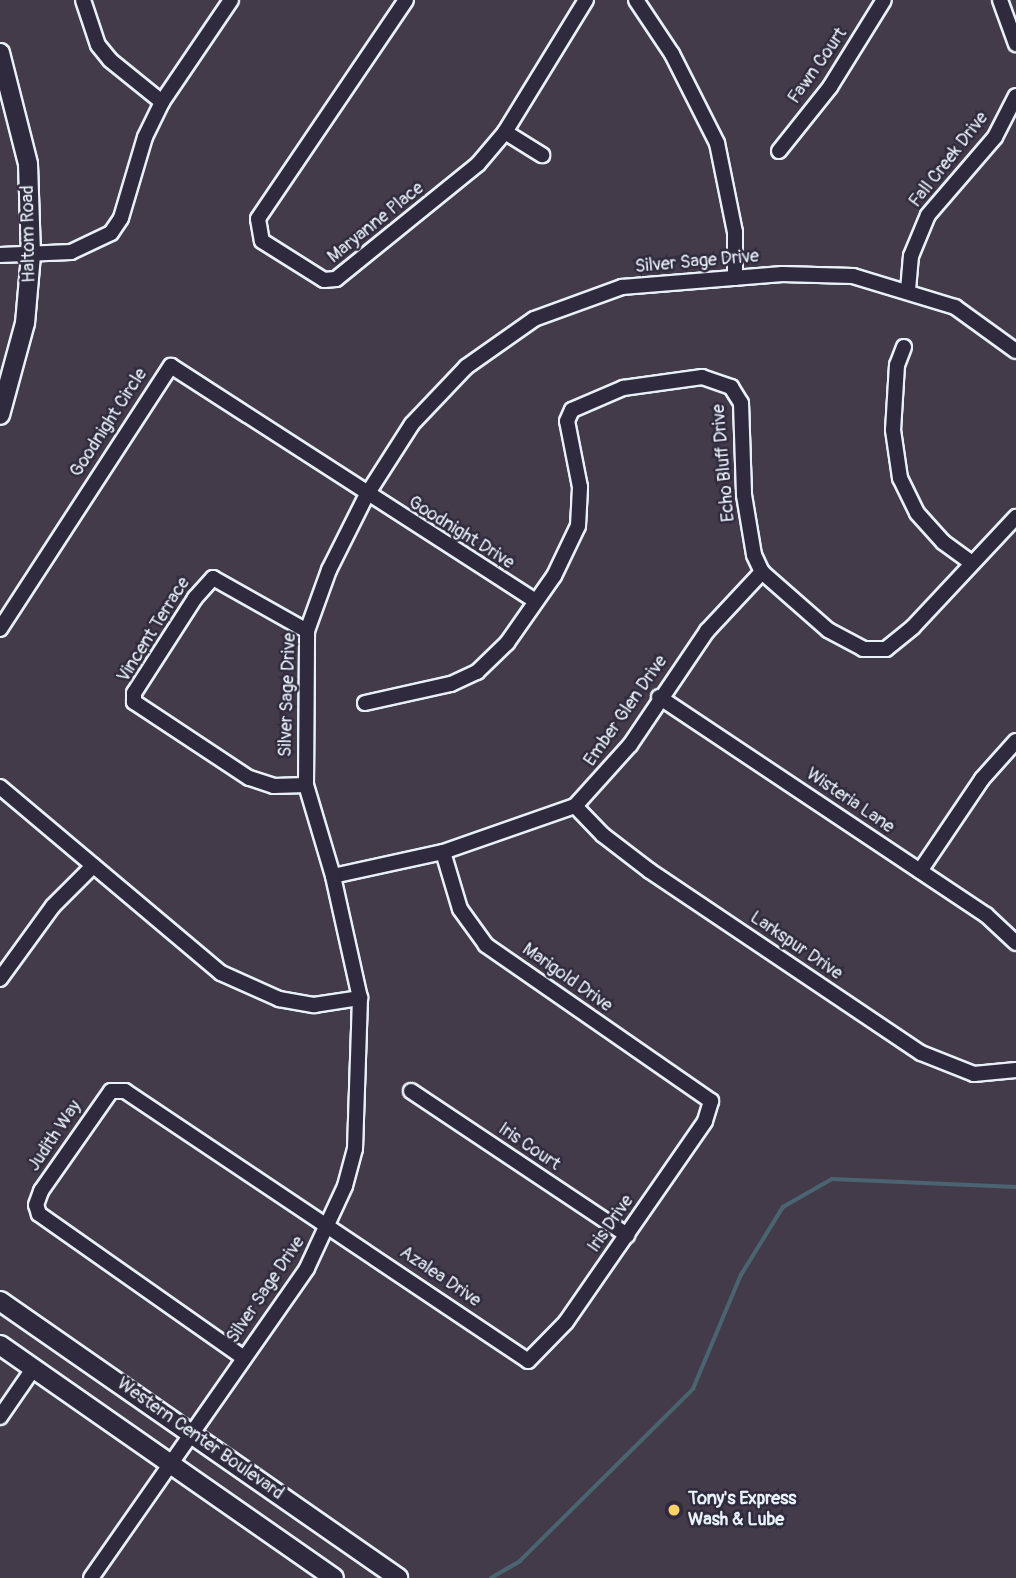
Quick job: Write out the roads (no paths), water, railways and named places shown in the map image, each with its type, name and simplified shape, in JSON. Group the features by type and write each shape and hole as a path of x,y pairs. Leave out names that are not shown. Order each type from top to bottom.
{"main road":[{"name":"Haltom Road","path":"0,53 28,164 31,255 25,323 0,415"},
{"name":"Western Center Boulevard","path":"0,1301 192,1432 398,1578"},
{"name":"Western Center Boulevard","path":"0,1345 334,1578"}],"street":[{"path":"83,0 99,45 110,60 162,102"},
{"path":"0,255 71,252 111,233 121,218 145,137 162,102 231,0"},
{"name":"Maryanne Place","path":"405,0 258,219 262,241 305,271 324,280 336,279 478,164 505,132 586,0"},
{"path":"636,0 672,54 717,143 735,232 735,278"},
{"name":"Fawn Court","path":"779,151 830,88 884,0"},
{"path":"1000,0 1016,44"},
{"name":"Fall Creek Drive","path":"908,290 911,256 928,215 995,136 1016,96"},
{"path":"505,132 542,155"},
{"name":"Silver Sage Drive","path":"91,1578 307,1268 329,1228 355,1149 360,998 333,876 306,785 303,718 307,631 329,569 366,496 437,395 466,367 534,319 622,287 735,278 815,273 853,276 908,290 955,307 1016,351"},
{"path":"904,347 896,375 893,430 900,478 917,513 943,542 971,562"},
{"name":"Goodnight Circle","path":"0,629 171,366 191,376 366,496"},
{"name":"Echo Bluff Drive","path":"365,703 412,695 477,672 508,643 534,601 554,576 578,526 580,487 567,421 572,410 623,388 673,378 716,379 738,395 744,495 754,555 762,572"},
{"name":"Goodnight Drive","path":"366,496 534,601"},
{"path":"762,572 828,630 850,644 876,652 913,627 1016,517"},
{"name":"Ember Glen Drive","path":"333,876 443,852 575,806 630,745 659,697 728,606 762,572"},
{"name":"Vincent Terrace","path":"306,785 274,786 249,778 134,702 134,692 188,608 213,578 307,631"},
{"name":"Wisteria Lane","path":"659,697 1000,925 1016,943"},
{"path":"920,871 982,779 1016,741"},
{"path":"0,788 178,940 221,973 254,990 314,1005 360,998"},
{"name":"Larkspur Drive","path":"575,806 650,871 921,1053 974,1074 1016,1070"},
{"name":"Marigold Drive","path":"443,852 460,909 486,945 711,1101"},
{"path":"0,979 53,906 93,866"},
{"name":"Judith Way","path":"244,1358 46,1221 36,1205 41,1191 100,1103 117,1089 329,1228"},
{"name":"Iris Court","path":"411,1091 627,1235"},
{"name":"Iris Drive","path":"528,1361 566,1322 705,1121 711,1101"},
{"name":"Azalea Drive","path":"329,1228 528,1361"},
{"path":"0,1417 33,1369"}],"waterway":[{"path":"491,1578 520,1561 693,1389 741,1275 783,1207 832,1179 1016,1187"}],"place":[{"name":"Tony's Express Wash & Lube","path":"674,1510"}]}
